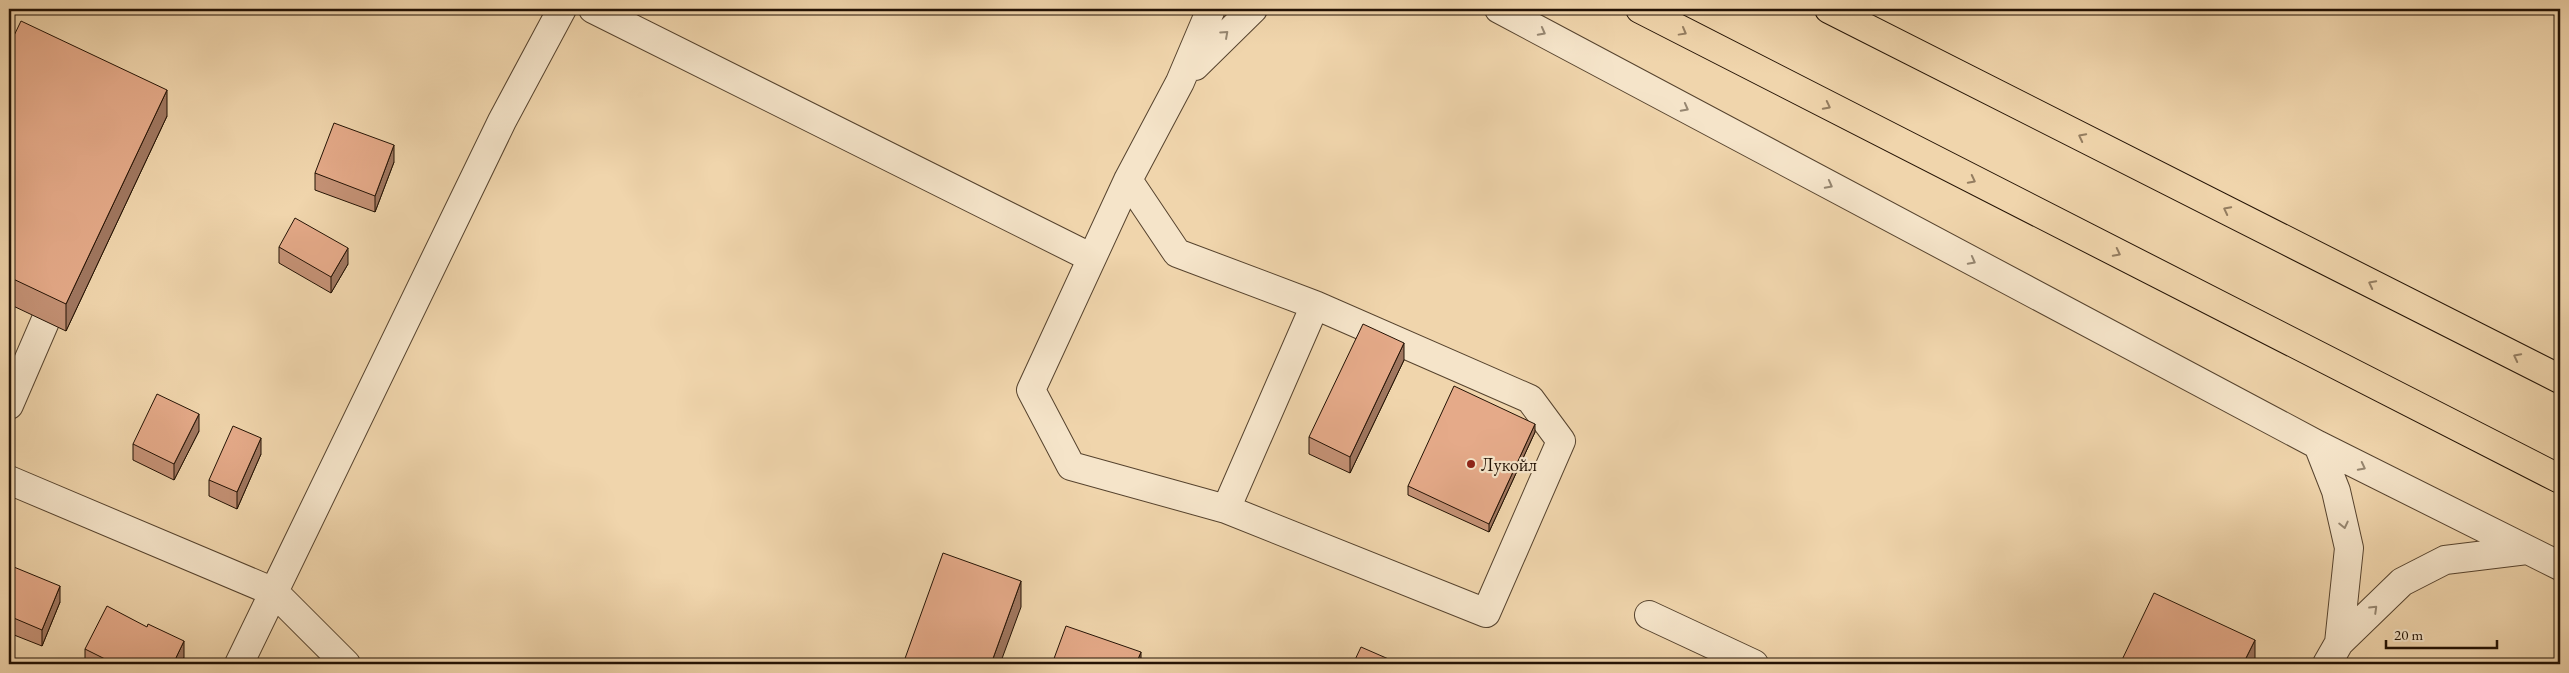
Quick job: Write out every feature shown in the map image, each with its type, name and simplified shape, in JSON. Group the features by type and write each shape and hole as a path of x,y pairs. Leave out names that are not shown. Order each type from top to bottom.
{"highway":[{"path":"1640,9 2560,479"},
{"path":"1829,9 2560,379"}],"street":[{"path":"239,664 497,130 562,9"},
{"path":"593,9 1092,258"},
{"path":"1128,180 1177,253 1315,304 1530,399 1561,441 1486,613 1226,509 1071,466 1031,390 1128,180 1180,82 1211,9"},
{"path":"1180,82 1219,40 1253,9"},
{"path":"1499,9 2318,445 2560,566"},
{"path":"1860,9 1922,56"},
{"path":"9,405 68,268"},
{"path":"1226,509 1315,304"},
{"path":"2318,445 2336,491 2349,548 2333,654"},
{"path":"9,480 274,592 346,664"},
{"path":"2333,654 2402,582 2445,560 2527,550"},
{"path":"1650,615 1754,664"}],"building":[{"path":"21,21 167,90 66,304 9,277 9,46"},
{"path":"334,123 394,145 375,196 315,173"},
{"path":"295,218 348,248 331,277 279,247"},
{"path":"1363,324 1404,343 1350,457 1309,437"},
{"name":"Лукойл","path":"1454,386 1535,424 1489,524 1408,486"},
{"path":"157,394 199,414 174,464 133,444"},
{"path":"233,426 261,438 237,492 209,480"},
{"path":"943,553 1021,581 991,664 903,664"},
{"path":"9,565 60,586 42,630 9,616"},
{"path":"2154,593 2255,640 2243,664 2120,664"},
{"path":"107,606 147,627 148,624 184,641 173,664 115,664 85,649"},
{"path":"1066,626 1141,652 1136,664 1052,664"},
{"path":"1361,647 1400,664 1353,664"}],"place":[{"name":"Лукойл","path":"1471,464"}]}
